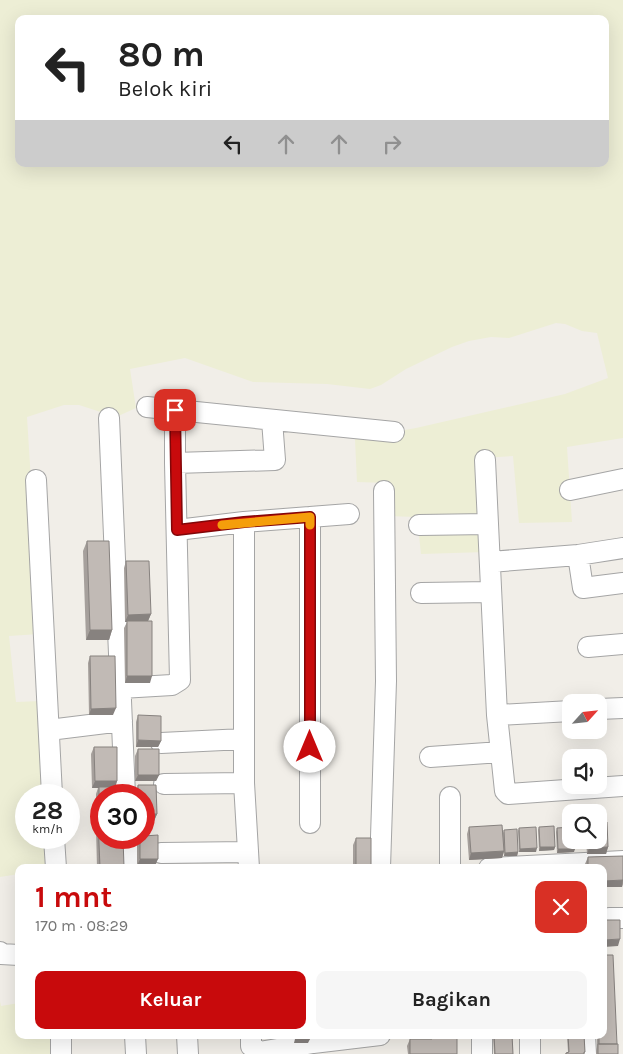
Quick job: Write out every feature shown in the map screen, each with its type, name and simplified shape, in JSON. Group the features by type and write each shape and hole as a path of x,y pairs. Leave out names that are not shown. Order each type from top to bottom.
{"street":[{"path":"147,407 394,432"},
{"path":"121,688 172,685 180,680 175,410"},
{"path":"109,418 125,784"},
{"path":"175,463 275,460 272,420"},
{"path":"485,460 498,715 504,787 508,794 623,786"},
{"path":"570,490 623,479"},
{"path":"36,480 51,784"},
{"path":"380,864 386,681 384,491"},
{"path":"177,530 244,522 349,514"},
{"path":"310,517 310,823"},
{"path":"162,853 249,860 244,783 244,522"},
{"path":"419,525 488,524"},
{"path":"490,562 578,555 623,548"},
{"path":"578,555 583,588 623,583"},
{"path":"421,593 492,592"},
{"path":"588,647 623,644"},
{"path":"608,709 623,708"},
{"path":"498,715 562,711"},
{"path":"49,730 122,721"},
{"path":"161,743 244,740"},
{"path":"430,757 501,752"},
{"path":"164,784 244,783"},
{"path":"450,797 450,864"},
{"path":"55,849 56,864"},
{"path":"127,849 128,864"},
{"path":"585,864 623,860"},
{"path":"607,920 623,918"},
{"path":"0,952 1,954 15,955"},
{"path":"61,1039 61,1054"},
{"path":"135,1039 136,1054"},
{"path":"187,1039 188,1054"},
{"path":"251,1039 251,1046 259,1052 313,1039"},
{"path":"482,1039 482,1054"},
{"path":"530,1039 530,1054"},
{"path":"585,1039 586,1054"}],"green space":[{"path":"0,0 623,0 623,438 567,447 572,522 519,523 513,456 483,458 486,552 421,554 417,517 386,516 387,483 357,482 355,439 416,428 565,394 608,378 597,333 582,331 565,324 556,323 509,338 491,337 469,341 406,369 381,385 370,389 327,384 253,382 185,358 130,369 136,408 116,417 79,405 64,405 27,417 39,634 9,636 16,702 41,701 46,784 15,784 15,849 50,849 51,864 15,864 15,875 0,877"},
{"path":"0,1001 1,1006 15,1004 15,1039 56,1039 56,1054 0,1054"}],"building":[{"path":"87,541 109,541 112,630 90,630"},
{"path":"126,561 149,561 151,614 128,615"},
{"path":"127,621 152,621 152,676 127,676"},
{"path":"90,656 115,656 116,708 91,709"},
{"path":"138,715 161,716 161,741 138,740"},
{"path":"94,747 117,747 117,781 95,781"},
{"path":"138,749 159,749 159,775 138,775"},
{"path":"155,785 156,785 157,814 155,814"},
{"path":"502,825 504,851 471,853 469,827"},
{"path":"554,826 555,847 540,847 539,827"},
{"path":"536,827 537,848 520,849 519,828"},
{"path":"557,828 562,828 562,849 558,849"},
{"path":"517,829 518,852 505,853 504,830"},
{"path":"155,835 158,835 158,859 140,859 140,849 155,849"},
{"path":"356,838 371,838 371,864 356,864"},
{"path":"99,849 123,849 124,864 100,864"},
{"path":"623,856 623,880 607,881 607,864 588,864 588,857"},
{"path":"607,920 620,920 620,939 607,940"},
{"path":"607,955 613,955 617,1044 599,1044 599,1039 607,1039"},
{"path":"410,1039 457,1039 457,1054 410,1054"},
{"path":"494,1039 512,1039 513,1054 495,1054"},
{"path":"568,1039 584,1039 584,1054 566,1054 569,1052"},
{"path":"598,1044 618,1044 618,1054 598,1054"}],"slow traffic":[{"path":"222,525 310,517 310,525"}],"route":[{"path":"175,410 177,530 310,517 310,747"}]}
